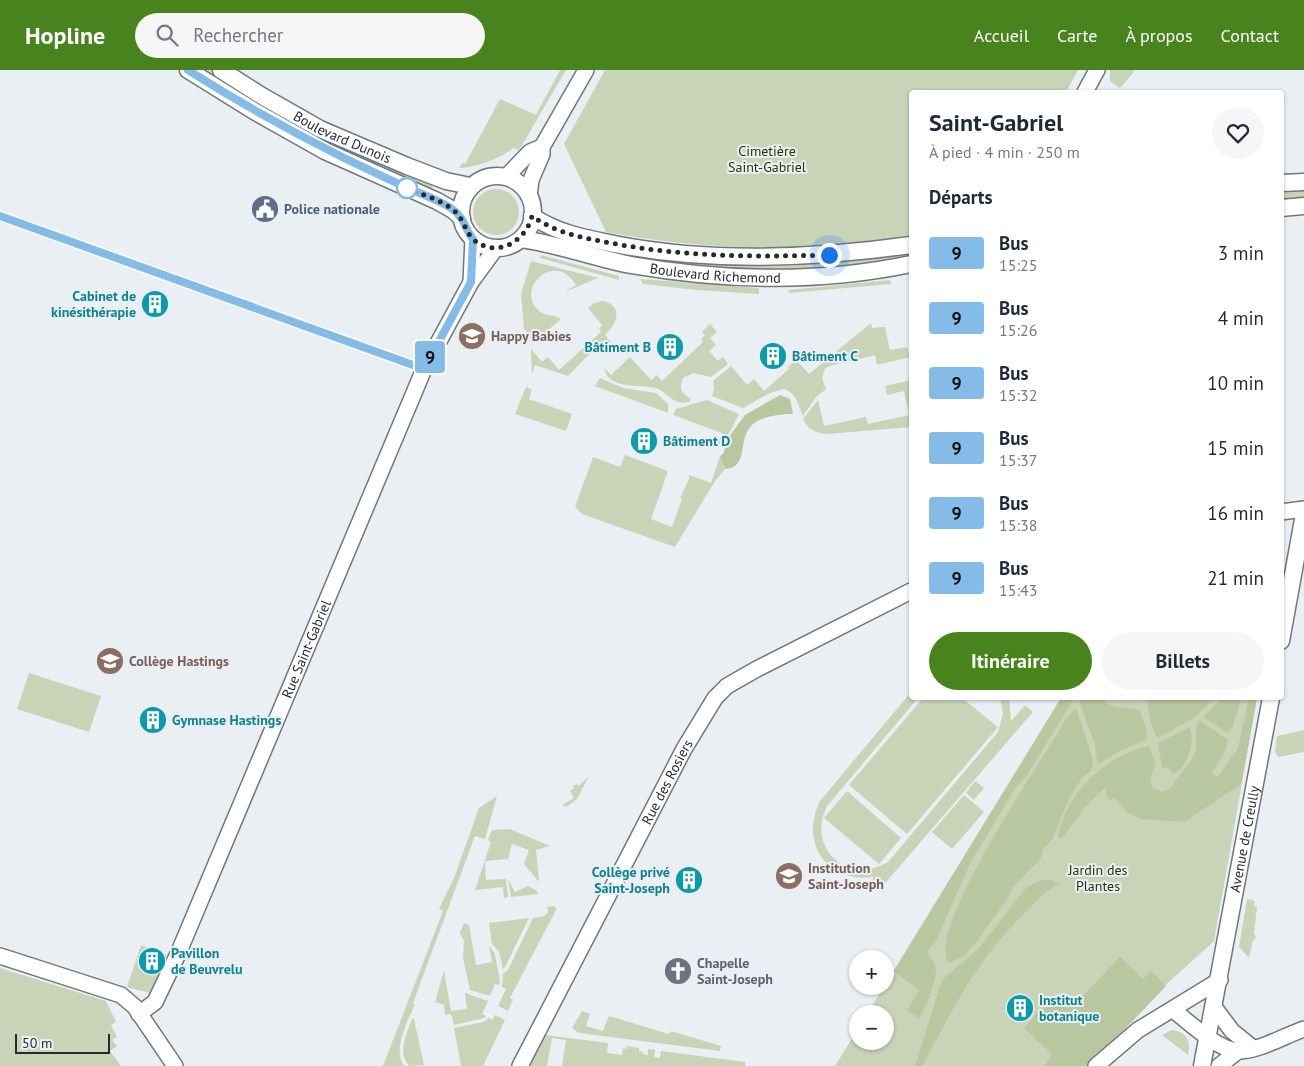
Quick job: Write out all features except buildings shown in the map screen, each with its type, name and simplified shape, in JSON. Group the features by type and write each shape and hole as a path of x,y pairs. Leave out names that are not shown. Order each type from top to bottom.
{"main road":[{"name":"Boulevard Dunois","path":"188,70 254,111 324,150 438,201 454,210 462,218"},
{"name":"Boulevard Dunois","path":"221,70 320,129 446,181 470,186"},
{"path":"506,177 518,184 529,196 532,216 529,227 521,239 505,247 496,248 483,245 473,239 466,230 462,218 462,203 470,186 487,178 506,177"},
{"path":"1284,183 1304,182"},
{"path":"1284,208 1304,206"},
{"name":"Boulevard Richemond","path":"532,216 556,230 588,239 642,249 692,254 740,257 829,255 909,244"},
{"name":"Boulevard Richemond","path":"521,239 621,263 706,275 806,277 864,272 909,264"},
{"path":"1284,624 1304,514"},
{"name":"Avenue de Creully","path":"1202,1066 1220,980 1271,700"}],"street":[{"path":"529,196 531,180 542,154 542,147 586,70"},
{"path":"1086,90 1097,70"},
{"path":"506,177 530,152 542,147"},
{"name":"Rue Saint-Gabriel","path":"471,282 473,239"},
{"name":"Rue Saint-Gabriel","path":"139,1014 155,1002 178,954 424,369 471,282 496,248"},
{"path":"1284,512 1304,509"},
{"name":"Rue des Rosiers","path":"520,1066 701,718 715,698 728,686 755,670 909,592"},
{"path":"0,956 121,995 139,1014 175,1066"},
{"path":"1096,1066 1138,1030 1220,980"},
{"path":"1214,1007 1232,1030 1253,1048"},
{"path":"1173,1010 1208,1037 1223,1046 1238,1051"},
{"path":"1219,1066 1238,1051 1253,1048 1304,1029"}],"green space":[{"path":"197,70 210,70 369,160 433,181 432,193 340,153"},
{"path":"560,70 566,70 519,150 513,148 488,162 472,167 459,168 462,163 465,164 500,99 536,115"},
{"name":"Cimetière Saint-Gabriel","path":"605,70 1078,70 1067,90 909,90 909,235 873,241 797,247 720,246 682,243 606,232 564,144"},
{"path":"1110,70 1133,70 1134,72 1120,88 1110,81"},
{"path":"491,189 501,189 515,199 519,212 515,225 509,231 501,235 491,235 477,225 473,217 473,207 483,193"},
{"path":"1284,189 1304,189 1304,200 1284,202"},
{"path":"559,236 642,253 909,248 909,259 840,269 733,271 613,256"},
{"path":"541,255 619,276 619,280 540,258"},
{"path":"531,261 598,278 567,291 576,285 568,275 558,271 549,272 541,276 534,283 531,292 533,302 539,311 561,319 534,342 524,329 521,294"},
{"path":"640,279 759,288 759,294 643,284"},
{"path":"890,280 891,284 789,293 788,290"},
{"path":"603,301 610,303 616,311 613,326 605,335 611,342 594,349 568,376 535,365 532,374 531,349 542,362 548,357 559,370 601,332 599,329 602,325 588,308 594,303"},
{"path":"871,323 872,328 885,327 890,350 907,347 909,354 909,357 877,365 875,355 829,366 825,369 822,378 826,389 816,397 803,416 795,397 784,389 770,393 743,408 712,396 714,389 713,381 731,366 747,385 754,379 764,391 789,369 788,367 796,360 809,374"},
{"path":"710,324 717,332 710,338 716,345 709,351 718,361 723,357 728,364 711,377 694,373 684,377 681,390 691,399 689,402 678,402 655,388 618,383 611,380 607,375 604,368 611,375 630,357 651,380 657,375 662,381 703,342 701,339 705,335 702,332"},
{"path":"600,378 623,388 656,393 668,404 668,413 595,386"},
{"path":"909,380 909,415 904,391 887,395 885,386"},
{"path":"526,387 532,390 529,399 572,414 566,431 515,414"},
{"path":"780,395 790,399 793,414 767,417 750,427 739,461 732,468 725,469 720,456 723,454 731,434 745,415"},
{"path":"707,400 739,414 723,445 718,443 722,433 673,415 676,409"},
{"path":"818,400 824,426 866,417 868,424 909,415 909,427 827,434 812,430 803,419"},
{"path":"625,455 668,471 651,519 672,527 689,475 711,483 720,456 725,469 715,481 675,547 582,514 575,507 593,457 620,467"},
{"path":"29,673 101,696 89,732 17,709"},
{"path":"909,694 909,700 916,700 827,806 822,821 822,836 826,849 834,859 845,866 858,869 873,868 888,862 998,732 1003,714 1000,700 1009,700 1011,721 1025,705 1033,712 880,889 872,881 874,877 858,877 843,874 831,867 822,857 816,846 813,832 814,817 820,801"},
{"path":"921,700 964,700 998,727 907,834 849,785"},
{"name":"Jardin des Plantes","path":"1060,700 1257,700 1214,941 1136,1012 1082,1066 835,1066 849,1043 849,1050 894,1050 894,1005 873,1005 879,995 894,995 894,970"},
{"path":"1060,700 1073,700 1026,777 1016,787 970,864 936,941 927,952 934,962 936,974 929,999 919,1018 907,1011 919,990 894,971"},
{"path":"1104,700 1116,707 1139,709 1146,728 1147,739 1116,753 1099,764 1095,745 1079,701"},
{"path":"1147,700 1213,700 1195,717 1160,737 1156,736 1149,716"},
{"path":"1220,700 1241,700 1232,728 1227,733 1203,717"},
{"path":"1249,700 1257,700 1241,784 1184,822 1140,819 1127,812 1114,798 1111,801 1107,796 1105,788 1086,806 1062,838 1058,838 1062,821 1079,791 1103,767 1118,758 1149,746 1156,765 1151,777 1151,786 1162,792 1171,788 1190,762 1195,752 1196,727 1199,720 1228,740 1225,751 1212,774 1218,777 1238,748"},
{"path":"1076,708 1093,762 1091,771 1082,778 1070,797 1052,840 1043,849 1041,858 1013,887 1008,898 963,957 949,963 946,945 954,917 969,882 1013,804 1066,719"},
{"path":"1190,727 1192,740 1187,760 1174,774 1168,768 1162,767 1158,743"},
{"path":"1304,730 1304,752 1278,757 1275,752 1277,736"},
{"path":"589,776 577,799 566,807 562,805 574,798 570,791 574,788 573,786 577,784 579,786"},
{"path":"975,781 984,788 974,800 966,793"},
{"path":"847,791 901,838 879,864 824,818"},
{"path":"964,795 984,812 952,849 932,832"},
{"path":"497,796 485,839 475,836 413,1003 415,1004 400,1043 401,1059 404,1066 383,1066 443,911 439,909 454,878 479,808"},
{"path":"510,829 550,846 536,850 539,882 524,864 529,850 512,844 508,859 485,861 486,880 506,879 508,897 504,898 503,887 475,890 491,842 488,840 492,830"},
{"path":"508,879 515,892 528,886 537,891 538,894 511,897"},
{"path":"1047,879 1060,884 1043,895 996,944 970,981 925,1061 921,1066 915,1066 942,980 979,948 1025,889 1034,883"},
{"path":"1247,899 1255,901 1254,906 1257,907 1254,933 1256,938 1253,940 1249,958 1239,947"},
{"path":"553,906 557,908 510,998 513,1000 508,1011 498,1006 506,989 502,987 503,974 508,970 533,918 544,916 548,912 547,907"},
{"path":"529,918 503,969 499,952 492,944 489,923"},
{"path":"464,923 469,925 476,965 492,962 489,946 495,954 500,981 499,985 495,984 490,996 470,990 463,958 464,941 460,933"},
{"path":"141,945 167,955 165,959 144,951 140,963 161,971 150,993 127,987"},
{"path":"1120,957 1143,979 1151,971 1166,986 1090,1066 1045,1066 1052,1054 1024,1028 1036,1014 1059,997 1071,1008"},
{"path":"0,968 106,1001 116,1022 111,1025 117,1037 112,1040 117,1046 110,1051 121,1066 0,1066"},
{"path":"444,971 451,1011 467,1009 465,993 488,1001 482,1014 486,1016 484,1018 454,1025 451,1014 445,1015 444,1005 435,1002"},
{"path":"582,1011 590,1014 586,1026 603,1031 609,1016 669,1034 671,1031 721,1046 720,1051 579,1033 572,1028"},
{"path":"495,1015 505,1020 483,1066 461,1066 454,1028 483,1022 489,1018 492,1020"},
{"path":"412,1019 414,1019 424,1065 409,1066 405,1061 404,1042"},
{"path":"1172,1030 1181,1033 1187,1038 1189,1046 1188,1055 1162,1035"},
{"path":"545,1035 608,1043 607,1053 622,1055 623,1048 626,1049 627,1046 639,1048 639,1051 648,1055 648,1049 655,1050 654,1057 660,1058 661,1051 745,1062 745,1066 562,1066 566,1040 552,1038 547,1066 529,1066"}],"bus line":[{"name":"9","path":"0,216 424,369 471,282 473,239 466,230 462,218 454,210 438,201 324,150 254,111 188,70"}],"place":[{"name":"Police nationale","path":"265,209"},
{"name":"Cabinet de kinésithérapie","path":"155,304"},
{"name":"Happy Babies","path":"472,336"},
{"name":"Bâtiment B","path":"670,347"},
{"name":"Bâtiment C","path":"773,356"},
{"name":"Bâtiment D","path":"644,441"},
{"name":"Collège Hastings","path":"110,661"},
{"name":"Gymnase Hastings","path":"153,720"},
{"name":"Institution Saint-Joseph","path":"789,876"},
{"name":"Collège privé Saint-Joseph","path":"689,880"},
{"name":"Pavillon de Beuvrelu","path":"152,961"},
{"name":"Chapelle Saint-Joseph","path":"678,971"},
{"name":"Institut botanique","path":"1020,1008"}],"route":[{"path":"407,188 454,210 462,218 466,230 473,239 489,247 505,247 521,239 529,227 532,216 544,225 556,230 588,239 642,249 740,257 829,255"}]}
